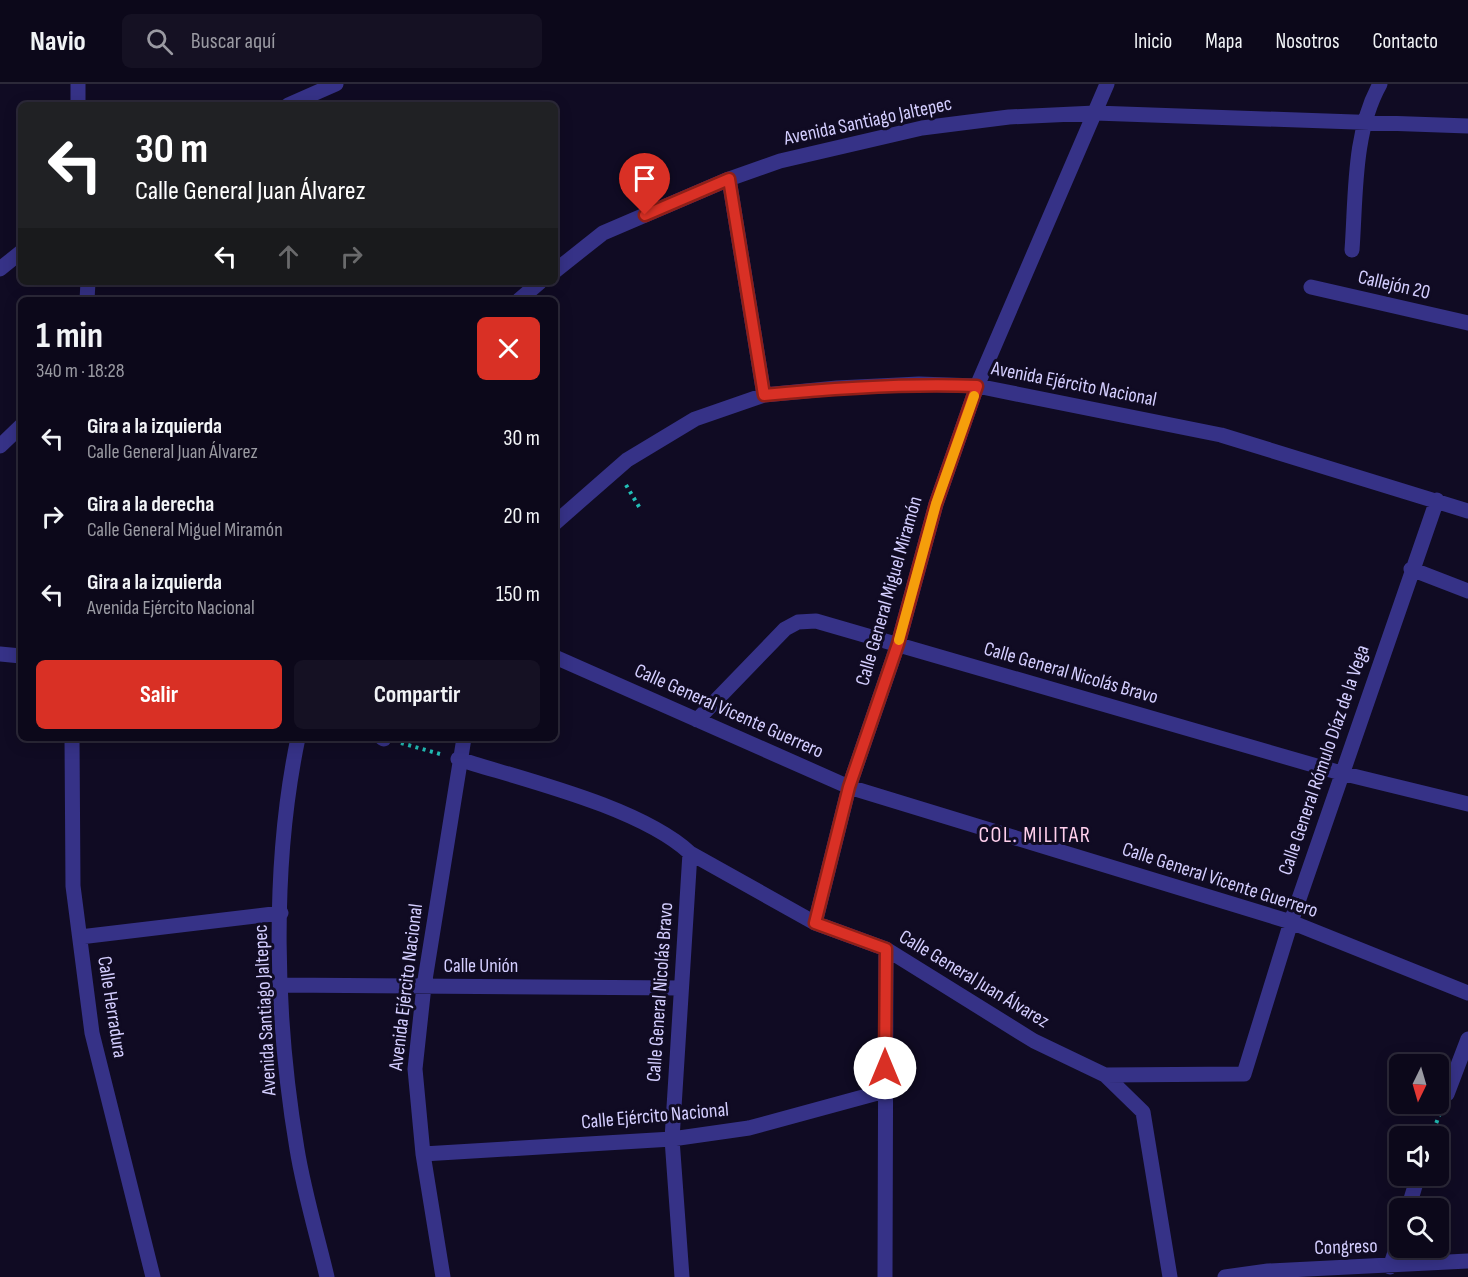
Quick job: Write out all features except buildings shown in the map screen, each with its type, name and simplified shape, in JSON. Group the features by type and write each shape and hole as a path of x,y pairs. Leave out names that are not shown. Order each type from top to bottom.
{"street":[{"path":"78,84 78,102"},
{"path":"295,102 336,84"},
{"name":"Calle General Miguel Miramón","path":"815,923 849,787 898,644 936,504 977,386 1107,84"},
{"path":"1352,250 1365,122 1372,99 1380,84"},
{"name":"Avenida Santiago Jaltepec","path":"558,269 603,233 729,179 780,161 922,128 1009,117 1095,113 1468,126"},
{"path":"729,179 764,395"},
{"path":"0,269 18,254"},
{"path":"522,297 536,285"},
{"name":"Callejón 20","path":"1311,287 1468,323"},
{"name":"Avenida Ejército Nacional","path":"558,520 627,460 695,419 764,395 837,388 919,384 977,386 1221,435 1468,511"},
{"path":"0,446 18,429"},
{"name":"Calle General Rómulo Díaz de la Vega","path":"1105,1075 1244,1074 1291,922 1341,773 1437,500"},
{"path":"1411,569 1468,591"},
{"name":"Calle General Nicolás Bravo","path":"697,720 785,629 798,622 816,621 1341,773 1468,804"},
{"path":"0,654 18,656"},
{"name":"Calle General Vicente Guerrero","path":"558,658 849,787 1291,922 1468,993"},
{"name":"Calle Herradura","path":"72,741 73,886 92,1033 153,1277"},
{"name":"Avenida Santiago Jaltepec","path":"297,741 287,792 281,913 281,985 285,1064 297,1150 327,1277"},
{"name":"Avenida Ejército Nacional","path":"443,1277 423,1154 415,1069 424,986 458,759 463,741"},
{"name":"Calle General Juan Álvarez","path":"458,759 606,806 672,837 690,853 815,923 886,949 1034,1041 1105,1075 1143,1112 1170,1277"},
{"name":"Calle General Nicolás Bravo","path":"682,1277 672,1139 690,853"},
{"path":"80,937 281,913"},
{"path":"885,1277 886,949"},
{"name":"Calle Unión","path":"281,985 681,988"},
{"path":"1449,1090 1468,1039"},
{"name":"Calle Ejército Nacional","path":"423,1154 672,1139 749,1128 885,1091"},
{"path":"1390,1267 1393,1258"},
{"name":"Congreso","path":"1225,1277 1468,1261"}],"path":[{"path":"618,469 641,510"},
{"path":"394,741 458,759"}],"slow traffic":[{"path":"899,640 936,504 974,396"}],"district":[{"name":"COL. MILITAR","path":"1035,835"}],"route":[{"path":"645,215 729,179 764,395 837,388 919,384 977,386 936,504 898,644 849,787 815,923 886,949 885,1068"}]}
